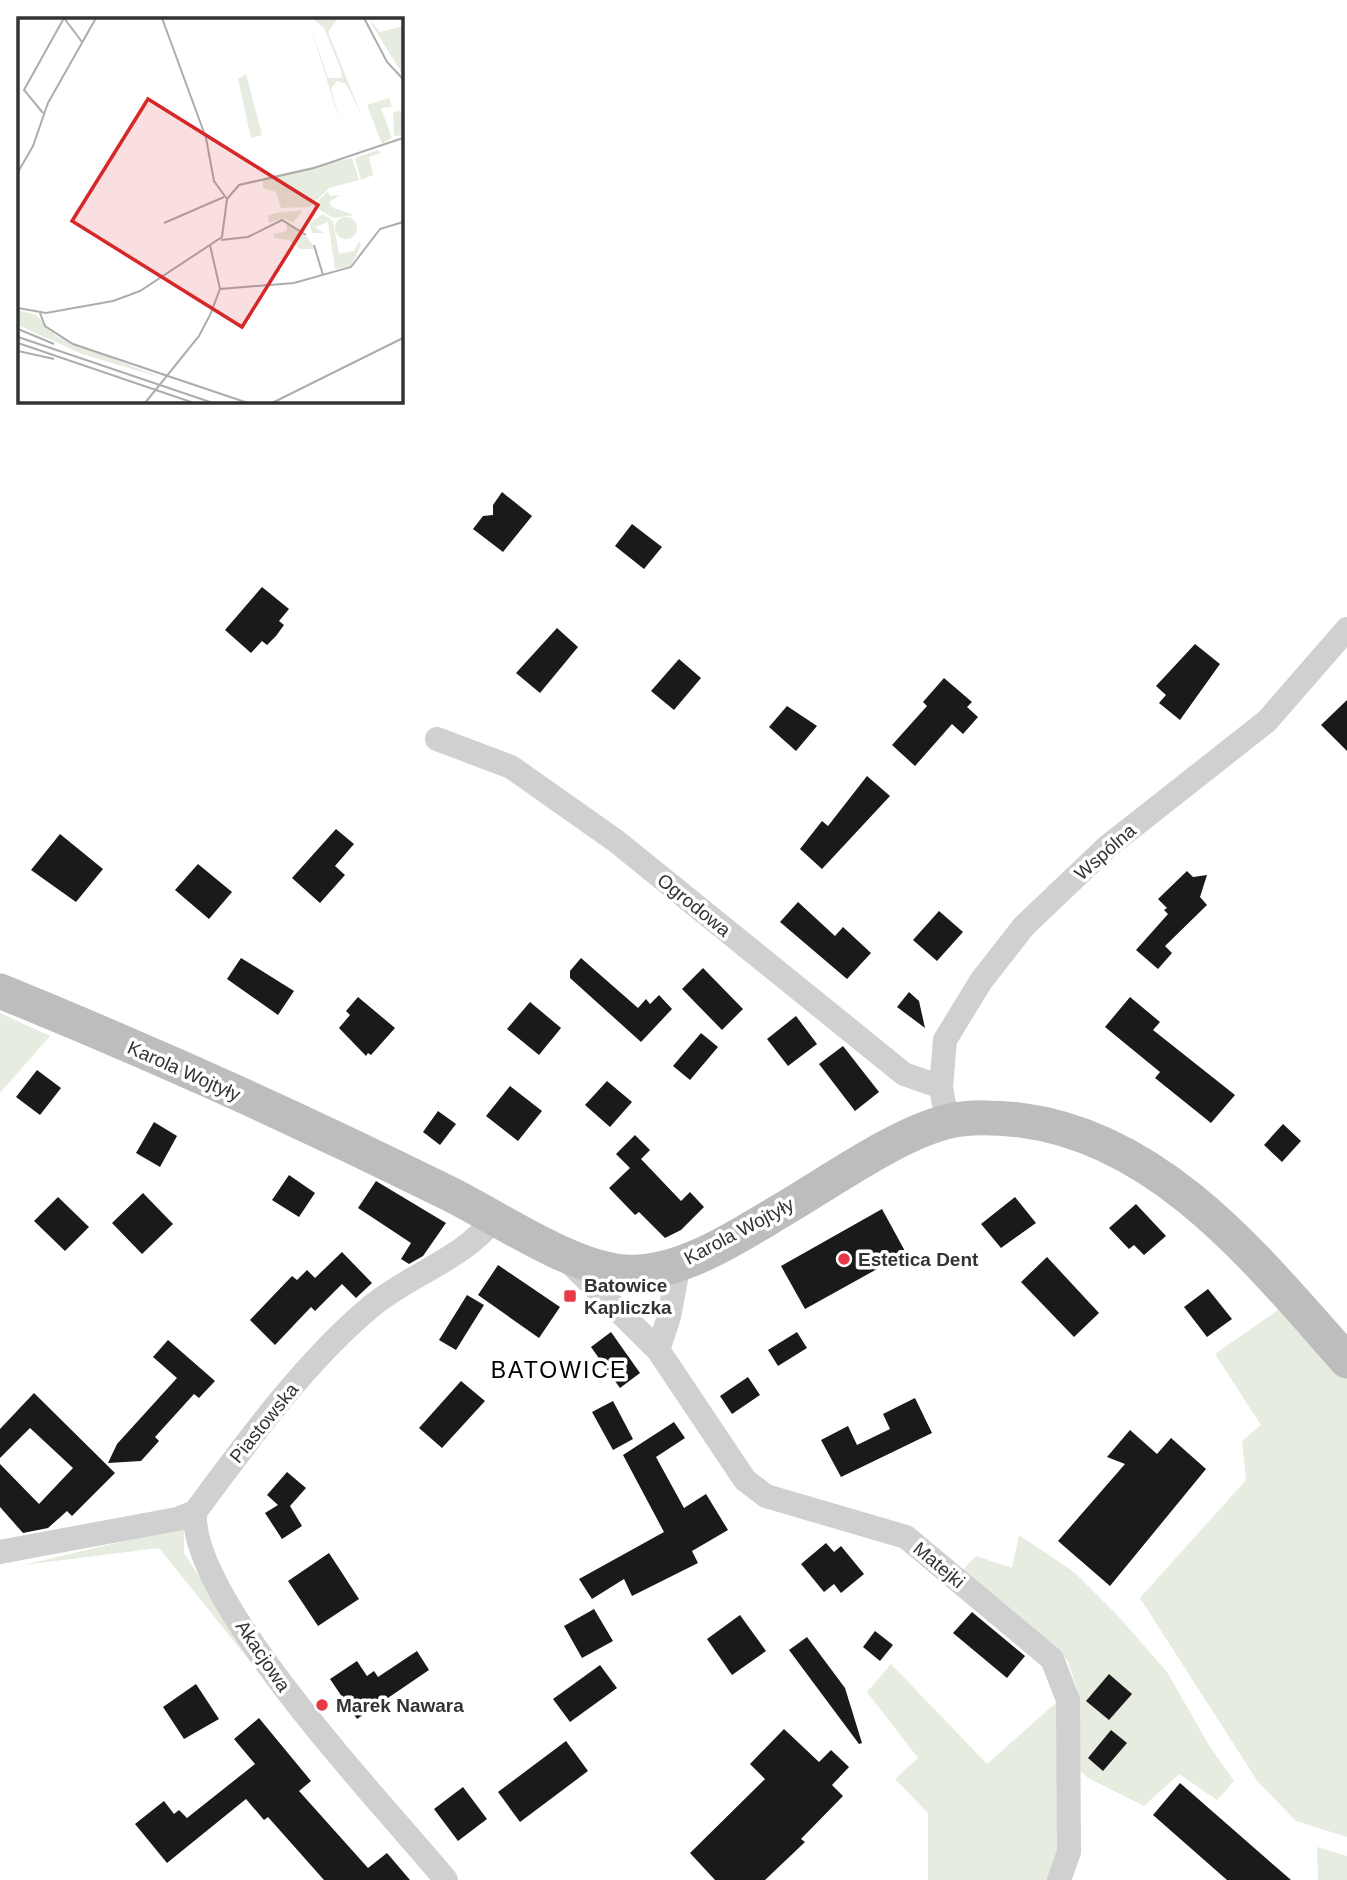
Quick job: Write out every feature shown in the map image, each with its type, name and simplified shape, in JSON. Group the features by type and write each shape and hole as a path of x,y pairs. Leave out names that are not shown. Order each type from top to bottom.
{"street":[{"name":"Wspólna","path":"947,1121 941,1087 945,1040 981,981 1024,926 1107,847 1267,721 1347,629"},
{"name":"Ogrodowa","path":"437,739 511,766 616,841 904,1074 941,1087"},
{"name":"Karola Wojtyły","path":"0,991 256,1103 556,1250 591,1264 623,1272 657,1270 679,1263 759,1223 911,1136 947,1121 996,1118 1056,1126 1112,1149 1187,1196 1250,1251 1347,1361"},
{"name":"Piastowska","path":"195,1512 279,1402 360,1317 391,1292 472,1243 495,1218"},
{"name":"Matejki","path":"556,1250 657,1350 745,1480 766,1496 906,1537 1052,1659 1068,1700 1069,1852 1059,1880"},
{"path":"657,1350 669,1317 679,1263"},
{"path":"0,1552 177,1520 195,1512"},
{"name":"Akacjowa","path":"195,1512 194,1531 199,1550 226,1600 282,1685 446,1880"}],"shaded area":[{"path":"0,1013 50,1036 0,1093"},
{"path":"1288,1303 1347,1372 1347,1837 1296,1821 1258,1782 1140,1598 1246,1480 1242,1441 1261,1425 1215,1354"},
{"path":"184,1527 184,1553 273,1690 159,1548 23,1565"},
{"path":"1019,1535 1074,1572 1119,1617 1167,1672 1210,1747 1234,1781 1217,1800 1179,1774 1144,1806 1088,1778 1080,1770 1077,1689 1068,1661 960,1573 976,1556 1012,1568"},
{"path":"891,1664 987,1764 1059,1700 1061,1850 1051,1880 928,1880 928,1813 895,1779 918,1758 867,1692"},
{"path":"1317,1847 1347,1856 1347,1880 1318,1880"}],"building":[{"path":"502,492 532,516 503,552 473,529 483,516 493,515 493,505"},
{"path":"632,524 662,547 644,569 615,546"},
{"path":"262,587 289,609 279,621 284,625 276,636 267,645 262,641 251,653 225,630"},
{"path":"557,628 578,647 540,693 516,673"},
{"path":"1195,644 1220,664 1180,720 1159,703 1166,695 1156,686"},
{"path":"679,659 701,678 674,710 651,691"},
{"path":"944,678 972,702 967,707 978,717 963,734 952,724 915,766 892,745 927,706 923,702"},
{"path":"1347,700 1347,751 1321,725"},
{"path":"787,706 817,726 796,751 769,727"},
{"path":"867,776 890,796 822,869 800,849 822,821 828,826"},
{"path":"336,829 354,844 335,866 345,875 320,903 292,878"},
{"path":"60,834 103,869 76,902 31,870"},
{"path":"198,864 232,892 209,919 175,890"},
{"path":"1187,871 1193,877 1207,875 1200,897 1207,905 1165,946 1172,953 1158,969 1136,950 1168,914 1164,910 1167,908 1158,899"},
{"path":"798,902 835,936 843,927 871,953 847,979 780,922"},
{"path":"939,911 963,932 937,961 913,940"},
{"path":"241,958 294,991 278,1015 227,979"},
{"path":"581,958 638,1008 646,999 650,1004 659,995 672,1009 641,1042 570,978 570,971"},
{"path":"703,968 743,1009 722,1030 682,989"},
{"path":"909,992 919,1001 925,1028 897,1007"},
{"path":"358,997 395,1028 371,1055 368,1053 366,1056 339,1028 350,1015 346,1011"},
{"path":"1130,997 1160,1022 1153,1030 1235,1095 1211,1123 1155,1078 1160,1072 1105,1027"},
{"path":"530,1002 561,1028 539,1055 507,1029"},
{"path":"796,1016 817,1044 788,1066 767,1039"},
{"path":"701,1033 718,1047 690,1080 673,1066"},
{"path":"843,1046 879,1092 855,1111 819,1064"},
{"path":"37,1070 61,1088 40,1115 16,1097"},
{"path":"607,1081 632,1102 610,1127 585,1105"},
{"path":"510,1086 542,1111 518,1141 486,1116"},
{"path":"438,1111 456,1124 440,1145 423,1132"},
{"path":"154,1122 177,1136 160,1167 136,1153"},
{"path":"1283,1124 1301,1141 1282,1162 1264,1145"},
{"path":"635,1135 650,1150 641,1159 681,1201 690,1192 704,1207 681,1230 665,1238 639,1212 635,1215 609,1188 630,1168 616,1154"},
{"path":"289,1175 315,1193 299,1217 272,1200"},
{"path":"376,1181 446,1223 423,1256 409,1264 401,1259 411,1243 358,1208"},
{"path":"143,1193 173,1224 142,1254 112,1223"},
{"path":"58,1197 89,1227 65,1251 34,1221"},
{"path":"1015,1197 1036,1223 1001,1248 981,1224"},
{"path":"1136,1204 1166,1236 1144,1255 1134,1245 1129,1249 1109,1228"},
{"name":"Estetica Dent","path":"882,1209 906,1253 805,1309 781,1266"},
{"path":"342,1252 372,1283 356,1298 342,1284 315,1311 311,1307 275,1345 250,1320 292,1276 297,1280 307,1270 315,1278"},
{"path":"1047,1257 1099,1313 1074,1337 1021,1282"},
{"path":"498,1265 560,1307 539,1338 478,1295"},
{"path":"1208,1289 1232,1319 1207,1337 1184,1307"},
{"path":"467,1295 484,1305 456,1350 439,1340"},
{"path":"611,1332 640,1373 620,1388 591,1347"},
{"path":"797,1332 807,1348 778,1366 768,1350"},
{"path":"168,1340 215,1381 199,1398 194,1394 155,1437 159,1441 141,1461 108,1463 117,1444 177,1378 153,1357"},
{"path":"748,1377 760,1395 732,1414 720,1396"},
{"path":"461,1381 485,1401 442,1448 419,1428"},
{"path":"34,1393 115,1473 72,1516 67,1511 48,1528 23,1533 0,1507 0,1464 39,1504 73,1468 30,1428 0,1458 0,1429"},
{"path":"915,1398 932,1433 841,1477 821,1440 848,1426 857,1445 890,1429 883,1414"},
{"path":"613,1401 633,1439 613,1450 592,1412"},
{"path":"674,1422 685,1438 656,1457 684,1508 706,1494 728,1530 692,1551 698,1563 632,1596 624,1579 592,1599 579,1579 664,1532 623,1455"},
{"path":"1130,1430 1157,1454 1171,1438 1206,1469 1110,1586 1058,1541 1125,1464 1107,1457"},
{"path":"287,1472 306,1488 290,1506 302,1526 282,1539 265,1513 278,1505 267,1495"},
{"path":"826,1543 834,1552 841,1546 864,1574 841,1593 834,1584 824,1592 801,1564"},
{"path":"329,1553 359,1599 318,1626 288,1581"},
{"path":"594,1609 613,1641 582,1658 564,1626"},
{"path":"972,1612 1025,1656 1007,1678 953,1633"},
{"path":"740,1615 766,1651 732,1675 707,1639"},
{"path":"875,1631 893,1645 880,1661 863,1647"},
{"path":"807,1637 845,1688 862,1743 859,1744 789,1650"},
{"path":"417,1651 429,1670 357,1719 330,1679 357,1661 367,1676 374,1671 378,1677"},
{"path":"600,1665 617,1688 570,1722 553,1699"},
{"path":"1109,1674 1132,1694 1109,1720 1086,1701"},
{"path":"196,1684 219,1719 184,1739 163,1707"},
{"path":"259,1718 311,1781 299,1791 368,1868 387,1853 410,1880 324,1880 268,1817 264,1820 246,1799 167,1863 135,1824 164,1801 174,1814 179,1810 187,1818 255,1764 234,1739"},
{"path":"784,1729 819,1762 831,1750 849,1767 832,1785 843,1796 801,1839 805,1842 765,1880 715,1880 690,1853 765,1779 750,1764"},
{"path":"1111,1730 1127,1743 1103,1771 1088,1758"},
{"path":"566,1741 588,1771 520,1822 498,1792"},
{"path":"1180,1783 1291,1880 1227,1880 1153,1815"},
{"path":"463,1787 487,1819 458,1841 434,1809"}],"place":[{"name":"Estetica Dent","path":"844,1259"},
{"name":"Batowice Kapliczka","path":"570,1296"},
{"name":"Marek Nawara","path":"322,1705"}],"district":[{"name":"BATOWICE","path":"559,1370"}]}
